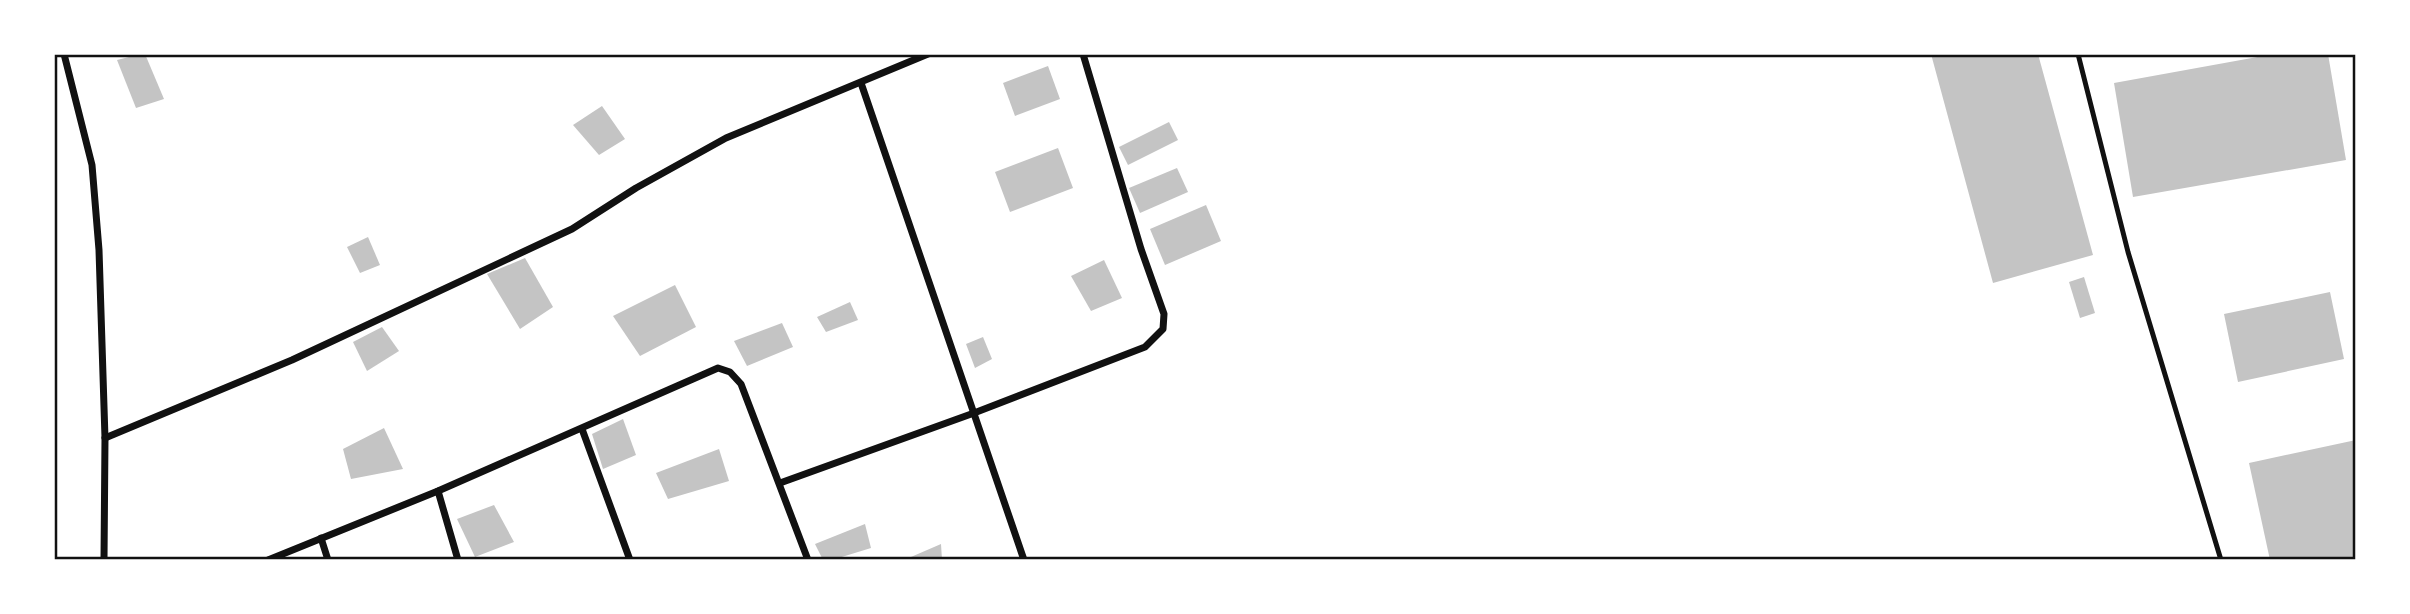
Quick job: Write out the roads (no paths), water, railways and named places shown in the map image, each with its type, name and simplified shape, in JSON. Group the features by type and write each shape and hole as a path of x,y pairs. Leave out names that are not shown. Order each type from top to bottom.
{"street":[{"path":"64,54 92,165 99,250 105,438 104,560"},
{"path":"105,438 292,360 572,229 636,188 726,138 928,54"},
{"path":"780,483 974,413 1144,347 1163,329 1164,314 1141,249 1083,54"},
{"path":"861,83 1024,560"},
{"path":"268,560 438,491 718,368 730,372 741,384 808,560"},
{"path":"582,429 630,560"},
{"path":"438,491 458,560"},
{"path":"321,538 328,560"}],"lane":[{"path":"2078,54 2128,252 2221,560"}]}
